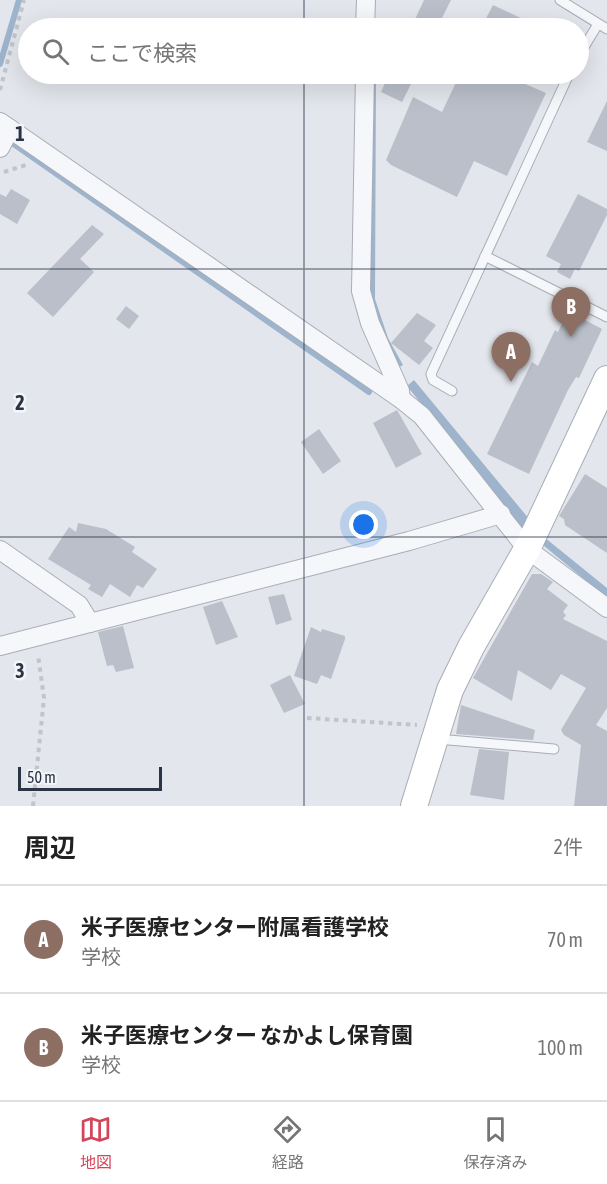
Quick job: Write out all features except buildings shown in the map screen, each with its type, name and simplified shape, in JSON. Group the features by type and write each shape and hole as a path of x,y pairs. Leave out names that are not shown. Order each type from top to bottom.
{"street":[{"path":"365,18 366,0"},
{"path":"365,84 362,291 370,323 397,382 401,399"},
{"path":"0,148 5,125 401,399 422,416 527,549 607,608"},
{"path":"414,806 450,690 471,647 527,549 606,383"},
{"path":"0,646 409,541 501,514"},
{"path":"0,550 80,605 90,623"}],"lane":[{"path":"560,0 588,18"},
{"path":"589,18 607,29"},
{"path":"589,40 598,24"},
{"path":"452,391 433,380 431,374 564,84"},
{"path":"485,256 607,317"},
{"path":"436,732 554,749"}],"path":[{"path":"19,18 24,0"},
{"path":"0,90 18,22"},
{"path":"4,171 17,165 35,163"},
{"path":"33,806 44,698 36,637"},
{"path":"307,718 436,732"}],"water":[{"path":"368,84 376,84 375,299 388,338 403,365 396,369 365,287"},
{"path":"414,380 544,537 607,588 607,598 520,526 407,386"}],"waterway":[{"path":"0,64 19,0"},
{"path":"8,140 369,392"}],"place":[{"name":"米子医療センター なかよし保育園","path":"571,337"},
{"name":"米子医療センター附属看護学校","path":"511,382"}]}
